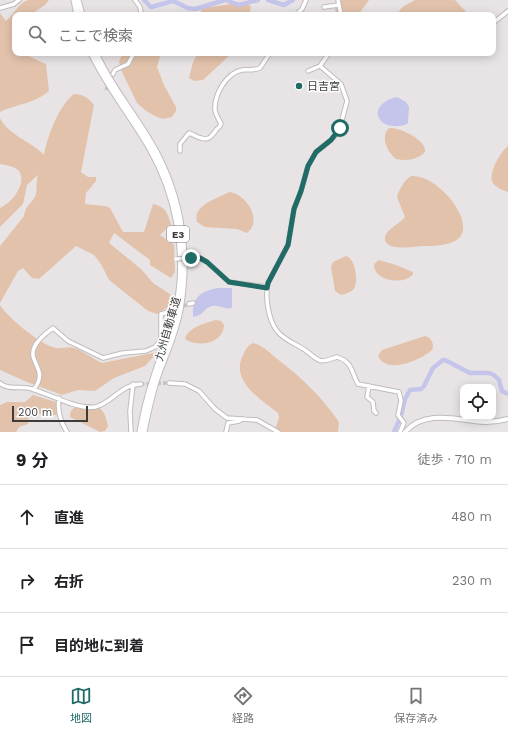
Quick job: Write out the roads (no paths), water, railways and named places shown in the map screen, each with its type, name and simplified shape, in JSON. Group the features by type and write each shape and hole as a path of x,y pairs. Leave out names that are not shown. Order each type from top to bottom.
{"highway":[{"path":"74,0 76,12"},
{"path":"78,0 81,12"},
{"name":"九州自動車道","path":"93,56 104,78 144,140 156,162 169,192 179,236 181,264 177,302 169,334 147,397 140,432"},
{"name":"九州自動車道","path":"98,56 108,76 148,137 164,167 174,192 179,210 183,236 184,276 179,312 173,335 148,410 144,432"}],"main road":[{"path":"405,432 422,420 453,418 489,422 508,419"}],"street":[{"path":"0,8 14,4 19,0"},
{"path":"135,0 140,7 141,12"},
{"path":"299,12 306,0"},
{"path":"338,0 340,12"},
{"path":"324,6 339,5"},
{"path":"496,21 508,11"},
{"path":"113,74 115,70 128,64 132,56"},
{"path":"180,151 180,144 188,133 207,139 212,137 220,127 221,124 217,118 215,106 220,89 226,80 241,70 251,71 260,68 268,56"},
{"path":"308,71 320,66 327,56"},
{"path":"320,66 341,84 347,101 339,131 331,140 316,152 310,160 306,170 301,191 294,209 288,245 268,283 269,310 277,331 288,340 305,350 316,360 321,361 331,360 337,357 341,358 352,367 358,384 399,392 401,401 398,415 404,423 400,432"},
{"path":"176,259 200,258 207,262 229,282 267,288"},
{"path":"34,389 40,380 40,374 34,359 34,347 53,328 68,341 103,358 123,353 146,352 155,347 161,340 161,314 168,312"},
{"path":"169,382 185,384 193,387 224,416 230,418 257,420 278,432"},
{"path":"0,383 8,388 24,387 34,389 78,406 92,407 103,404 127,386 141,384"},
{"path":"131,432 130,411 133,384"},
{"path":"370,386 367,397 373,402 374,411 376,413"},
{"path":"59,398 57,407 59,416 66,431 61,432"},
{"path":"226,432 228,423 243,419"}],"water":[{"path":"397,97 406,102 409,107 408,123 402,126 386,125 378,117 379,109 384,102"},
{"path":"217,288 232,288 232,308 212,306 199,316 193,317 194,305 198,296 206,291"}],"waterway":[{"path":"144,0 151,7 173,1 188,8 195,9 225,0 239,5 258,0"},
{"path":"268,0 284,5 293,0"},
{"path":"394,432 401,416 405,399 410,390 421,389 433,368 443,360 470,373 489,373 494,375 499,380 502,391 508,394"}],"tunnel":[{"path":"106,90 113,74"},
{"path":"168,312 189,304"},
{"path":"141,384 169,383"}],"place":[{"name":"日吉宮","path":"299,86"}]}
